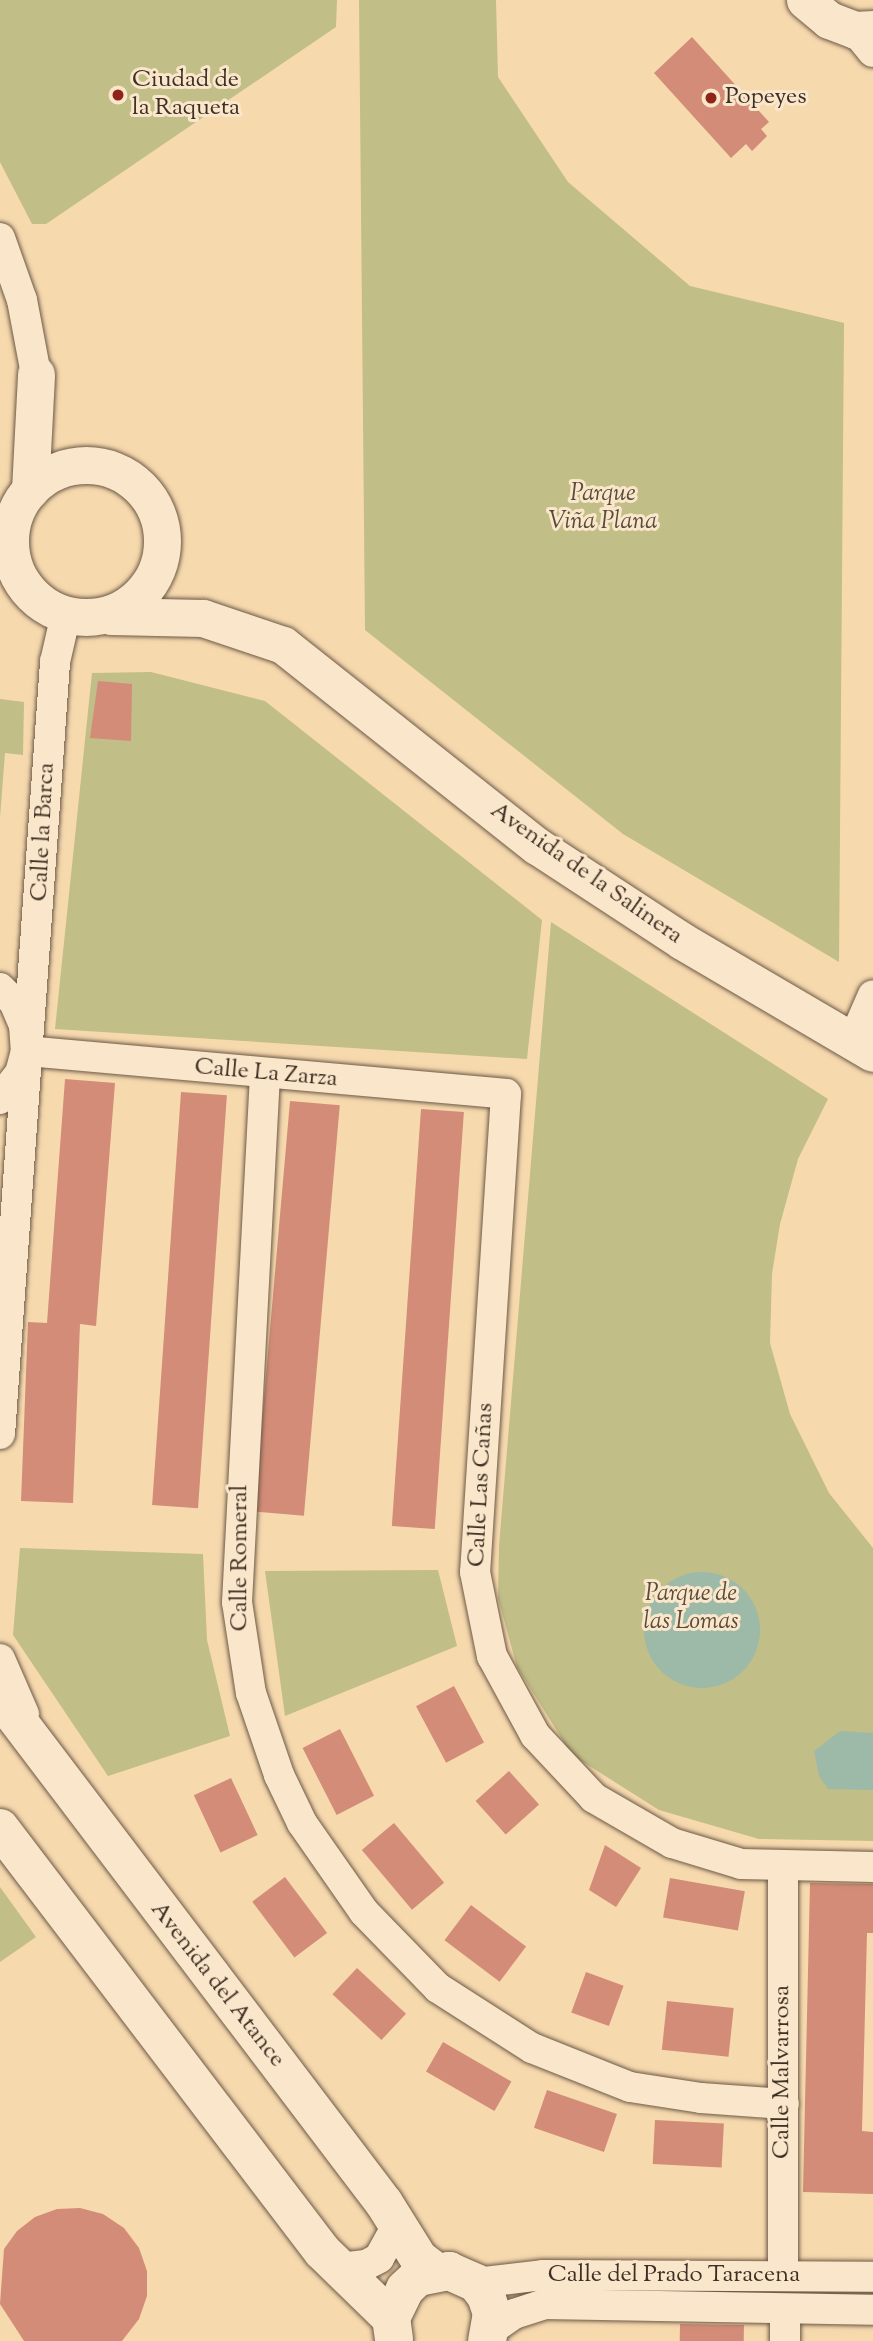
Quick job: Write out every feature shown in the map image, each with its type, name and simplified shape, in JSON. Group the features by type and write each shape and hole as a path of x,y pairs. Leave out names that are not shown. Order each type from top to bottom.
{"main road":[{"name":"Avenida del Atance","path":"0,1697 398,2224 419,2259 435,2271"},
{"path":"0,1828 322,2251 393,2329"},
{"path":"393,2329 405,2289 435,2271 464,2275 475,2283 492,2313 489,2335"}],"street":[{"path":"805,0 829,20 867,37"},
{"path":"0,238 22,300 36,374 55,426 89,463 122,474 152,502 162,544 155,572 135,601 111,615 34,603 10,560 8,544 36,374"},
{"path":"15,510 54,470 89,463"},
{"name":"Avenida de la Salinera","path":"155,572 179,604 203,618 283,645 537,846 682,941 862,1048"},
{"name":"Calle la Barca","path":"0,1434 23,1139 26,1051 38,948 55,662 34,603"},
{"name":"Avenida de la Salinera","path":"111,615 203,618"},
{"path":"0,981 19,970 38,948"},
{"name":"Calle la Barca","path":"0,988 14,1002 24,1025 26,1051 20,1073 0,1099"},
{"path":"862,1048 873,995"},
{"name":"Calle La Zarza","path":"26,1051 265,1075 506,1094"},
{"name":"Calle Romeral","path":"265,1075 237,1602 251,1693 279,1775 302,1823 364,1912 438,1988 532,2048 630,2087 701,2098 784,2104"},
{"name":"Calle Las Cañas","path":"506,1094 475,1572 492,1656 535,1735 593,1798 672,1843 741,1864 783,1868 873,1867"},
{"path":"0,1114 23,1139"},
{"path":"0,1659 42,1752"},
{"name":"Calle Malvarrosa","path":"783,1868 783,2276"},
{"path":"340,2268 366,2265 379,2258 398,2224"},
{"name":"Calle del Prado Taracena","path":"475,2283 543,2275 873,2277"},
{"name":"Calle del Prado Taracena","path":"489,2335 514,2314 544,2304 873,2310"},
{"path":"785,2309 785,2341"}],"green space":[{"name":"Ciudad de la Raqueta","path":"0,0 337,0 336,27 46,224 32,224 0,162"},
{"name":"Parque Viña Plana","path":"359,0 496,0 498,77 568,182 690,286 844,323 839,962 623,834 365,630"},
{"path":"151,672 265,701 542,920 527,1059 55,1029 92,673"},
{"path":"0,699 24,702 23,755 5,753 0,818"},
{"name":"Parque de las Lomas","path":"551,922 828,1099 798,1159 780,1224 772,1274 770,1343 790,1414 829,1493 873,1548 873,1841 759,1839 659,1810 572,1755 517,1667 498,1598 499,1546"},
{"path":"20,1548 203,1554 207,1640 230,1736 108,1776 13,1635"},
{"path":"438,1570 457,1646 285,1716 265,1571"},
{"path":"0,1887 36,1937 0,1962"}],"shaded area":[{"path":"702,1572 724,1576 743,1589 756,1608 760,1630 756,1652 743,1671 724,1684 702,1688 680,1684 661,1671 648,1652 644,1630 648,1608 661,1589 680,1576"},
{"path":"840,1731 873,1733 873,1790 828,1789 819,1776 814,1751"}],"building":[{"name":"Popeyes","path":"692,37 769,122 761,129 767,136 752,151 746,144 731,158 654,73"},
{"path":"98,681 132,684 131,741 90,738"},
{"path":"65,1079 115,1083 96,1326 80,1324 73,1503 21,1501 28,1322 47,1323"},
{"path":"181,1092 227,1095 198,1508 152,1505"},
{"path":"290,1101 340,1105 304,1516 254,1511"},
{"path":"421,1109 464,1112 435,1529 392,1526"},
{"path":"454,1686 484,1743 446,1763 416,1706"},
{"path":"340,1729 374,1796 337,1815 303,1748"},
{"path":"509,1771 539,1804 506,1835 476,1801"},
{"path":"231,1778 258,1835 220,1852 194,1795"},
{"path":"394,1823 444,1883 412,1910 362,1850"},
{"path":"605,1845 641,1868 616,1907 589,1890"},
{"path":"285,1877 327,1933 294,1958 252,1902"},
{"path":"670,1878 745,1891 738,1931 663,1917"},
{"path":"810,1883 873,1884 873,1933 867,1933 862,2131 873,2132 873,2194 803,2192"},
{"path":"471,1905 526,1947 500,1982 445,1940"},
{"path":"357,1968 406,2014 381,2040 332,1994"},
{"path":"586,1972 624,1986 609,2026 571,2012"},
{"path":"667,2001 734,2008 729,2057 662,2050"},
{"path":"443,2042 511,2082 494,2111 426,2071"},
{"path":"547,2090 617,2114 604,2152 534,2128"},
{"path":"655,2120 724,2124 722,2168 653,2164"},
{"path":"80,2208 103,2214 124,2228 139,2248 147,2271 147,2296 139,2319 122,2341 24,2341 0,2304 4,2249 17,2231 35,2217 57,2209"},
{"path":"680,2324 744,2325 744,2341 680,2341"}],"place":[{"name":"Ciudad de la Raqueta","path":"118,95"},
{"name":"Popeyes","path":"711,98"}]}
